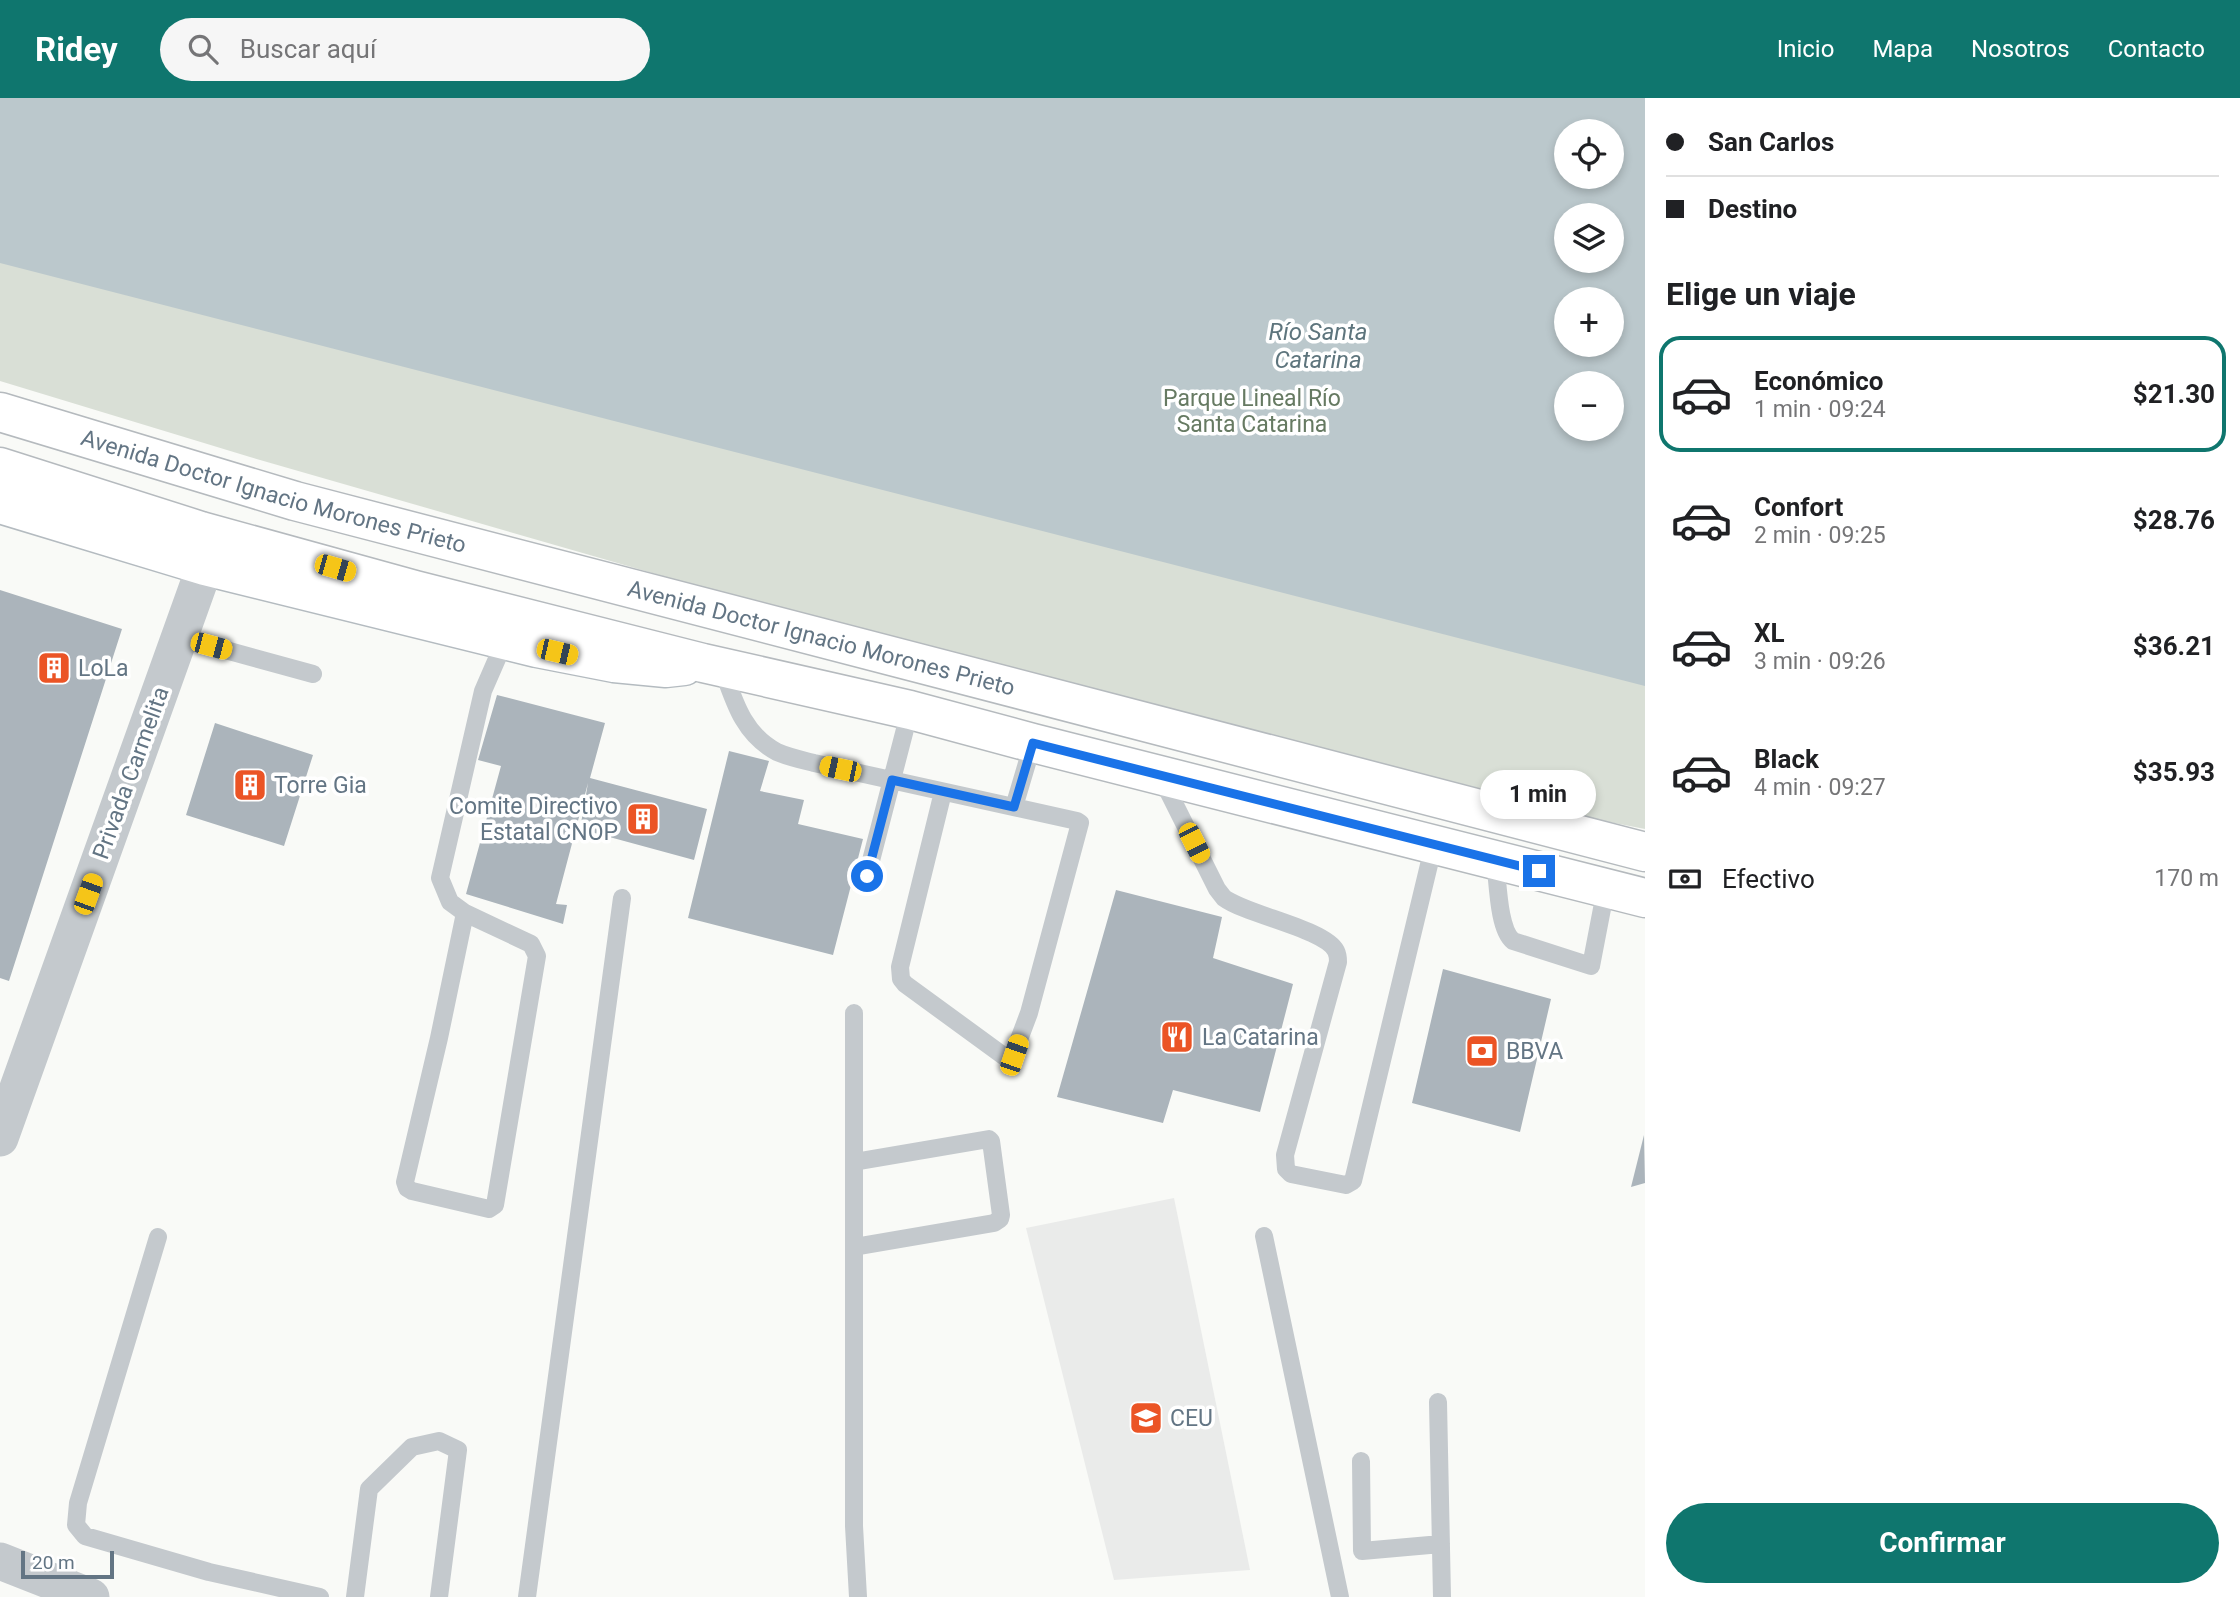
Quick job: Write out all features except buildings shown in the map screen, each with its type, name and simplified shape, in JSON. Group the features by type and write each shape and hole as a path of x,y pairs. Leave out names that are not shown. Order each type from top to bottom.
{"main road":[{"name":"Avenida Doctor Ignacio Morones Prieto","path":"0,412 308,504 1645,852"},
{"name":"Avenida Doctor Ignacio Morones Prieto","path":"0,467 511,628"},
{"name":"Avenida Doctor Ignacio Morones Prieto","path":"0,505 205,566 511,628 712,665 910,710 1645,898"}],"street":[{"name":"Privada Carmelita","path":"0,1138 7,1098 205,566"},
{"path":"0,1560 91,1597"}],"lane":[{"path":"464,913 439,1038 405,1182 407,1188 412,1191 489,1209 495,1205 538,962 536,951 531,944 464,913 450,902 440,878 483,691 511,628"},
{"path":"180,634 211,646 313,674"},
{"path":"712,665 739,716 755,736 778,752 814,763 1077,821 1080,823 1029,1013 1013,1057 1009,1058 941,1011 901,979 900,967 943,792"},
{"path":"867,876 910,710"},
{"path":"1014,807 1033,743"},
{"path":"1160,775 1224,898 1319,937 1338,954 1285,1155 1286,1169 1291,1174 1346,1185 1353,1181 1434,844"},
{"path":"1495,860 1503,924 1508,937 1513,941 1591,966 1606,888"},
{"path":"527,1597 622,898"},
{"path":"854,1013 854,1526 858,1597"},
{"path":"854,1162 989,1139 1001,1215 994,1223 854,1247"},
{"path":"1264,1236 1340,1597"},
{"path":"158,1237 78,1503 76,1525 85,1536 209,1572 320,1597"},
{"path":"1438,1402 1442,1597"},
{"path":"355,1597 369,1489 412,1447 439,1441 458,1450 439,1597"},
{"path":"1360,1461 1362,1551 1441,1544"}],"shaded area":[{"name":"CEU","path":"1174,1198 1250,1570 1114,1580 1026,1228"}],"green space":[{"name":"Río Santa Catarina","path":"0,98 1645,98 1645,829 1508,802 746,600 250,457 0,381"}],"water":[{"name":"Río Santa Catarina","path":"0,98 1645,98 1645,686 0,263"}],"place":[{"name":"LoLa","path":"54,668"},
{"name":"Torre Gia","path":"250,785"},
{"name":"Comite Directivo Estatal CNOP","path":"643,819"},
{"name":"La Catarina","path":"1177,1037"},
{"name":"BBVA","path":"1482,1051"},
{"name":"CEU","path":"1146,1418"}],"route":[{"path":"867,876 892,780 1014,807 1033,743 1539,871"}],"park label":[{"name":"Parque Lineal Río Santa Catarina","path":"1252,411"}]}
